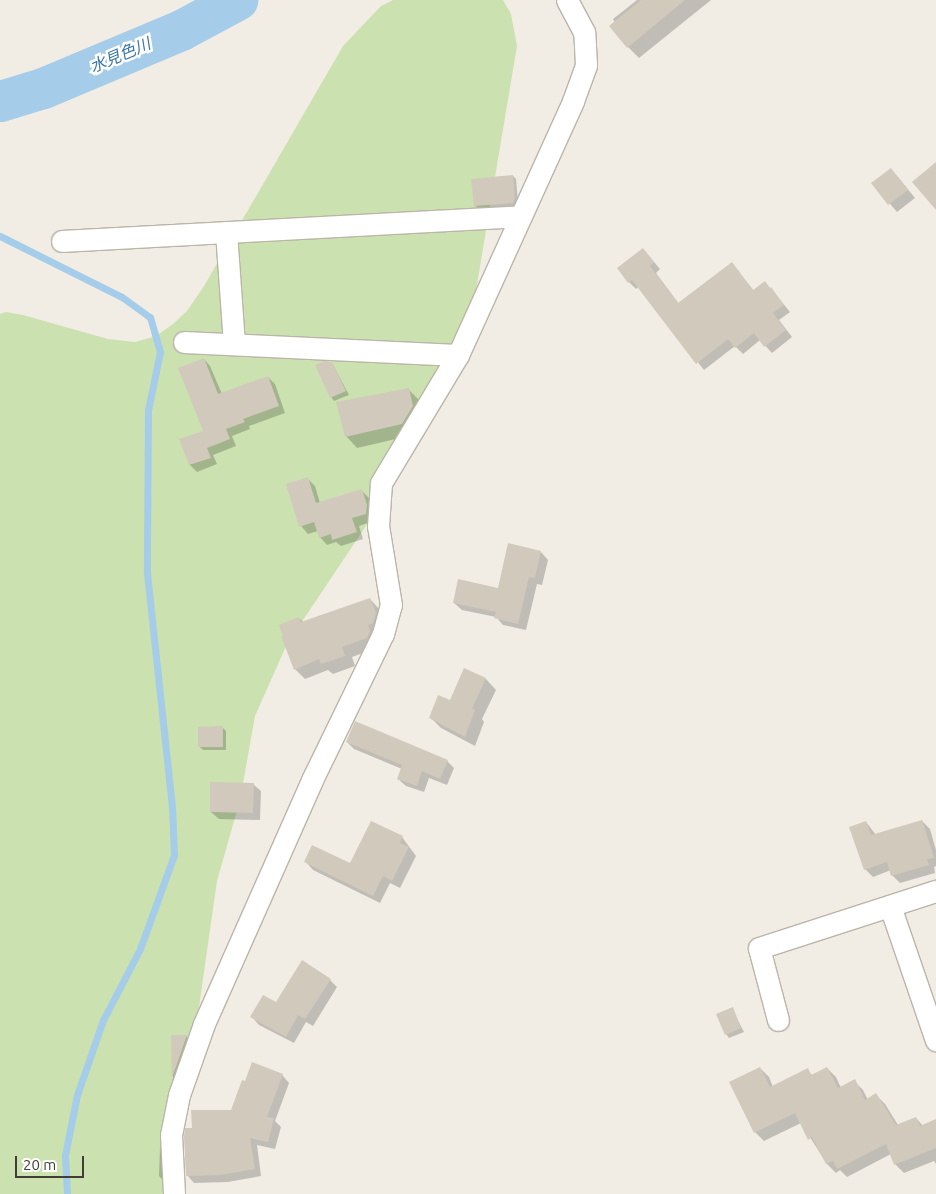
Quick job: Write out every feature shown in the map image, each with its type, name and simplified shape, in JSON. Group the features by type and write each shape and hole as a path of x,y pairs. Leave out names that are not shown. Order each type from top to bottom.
{"street":[{"path":"174,1194 172,1135 179,1095 204,1024 312,780 383,634 391,605 378,526 381,483 458,355 572,101 586,65 584,32 567,0"},
{"path":"62,241 520,216"},
{"path":"226,232 234,344"},
{"path":"184,342 458,355"},
{"path":"778,1020 759,948 936,890"},
{"path":"890,906 936,1040"}],"green space":[{"path":"393,0 503,0 511,14 517,46 465,356 430,425 364,529 287,644 255,716 240,800 217,881 176,1168 178,1194 0,1194 0,314 6,312 23,315 108,339 135,342 156,336 173,324 187,311 204,286 343,46 381,6"}],"building":[{"path":"641,0 685,0 627,48 609,26"},
{"path":"936,162 936,210 912,182"},
{"path":"891,168 908,190 888,205 871,183"},
{"path":"513,175 515,198 513,203 474,206 471,179"},
{"path":"643,248 654,262 650,266 678,303 732,262 753,290 765,281 771,287 784,305 773,313 786,330 764,347 754,333 735,348 728,339 696,364 632,280 628,283 617,268"},
{"path":"204,358 218,394 268,376 279,406 243,419 245,422 226,429 230,439 207,448 211,458 189,465 179,439 203,431 178,368"},
{"path":"324,361 332,362 346,391 330,398 315,365"},
{"path":"409,388 413,406 402,424 345,437 336,402"},
{"path":"308,477 316,503 362,489 367,505 366,514 352,518 357,532 332,540 331,534 319,538 314,522 299,527 286,484"},
{"path":"508,543 541,551 535,578 529,577 518,624 494,618 496,612 453,603 458,579 498,588"},
{"path":"370,598 376,613 373,623 368,625 370,631 367,638 342,647 345,656 321,664 319,659 294,670 281,636 283,636 279,625 299,617 301,622"},
{"path":"464,668 486,678 472,709 475,710 465,737 429,718 438,695 450,700"},
{"path":"355,721 448,760 440,779 422,771 417,786 397,779 402,765 346,742"},
{"path":"223,726 223,747 198,747 198,727"},
{"path":"210,782 254,783 253,813 210,812"},
{"path":"922,820 934,858 927,859 929,865 891,876 887,862 864,870 849,827 866,821 871,835"},
{"path":"371,821 403,836 400,843 409,847 392,881 383,876 373,896 304,862 312,845 350,863"},
{"path":"302,960 331,979 305,1019 298,1015 286,1037 250,1017 263,995 276,1002"},
{"path":"733,1007 741,1028 725,1035 716,1014"},
{"path":"171,1035 187,1035 172,1078"},
{"path":"252,1062 283,1074 267,1117 274,1118 268,1142 250,1138 255,1169 220,1175 186,1176 184,1136 185,1128 192,1128 191,1110 231,1110 242,1080 245,1081"},
{"path":"760,1067 770,1087 808,1068 811,1075 827,1067 838,1088 855,1079 865,1100 876,1093 896,1125 916,1117 920,1126 936,1119 936,1148 894,1165 886,1144 837,1169 833,1161 826,1164 812,1137 808,1140 795,1113 754,1133 729,1082"}],"waterway":[{"name":"水見色川","path":"0,101 43,88 181,30 237,0"},
{"path":"0,236 122,297 150,317 160,352 148,410 147,573 172,807 174,855 140,949 103,1020 77,1095 65,1155 67,1194"}]}
